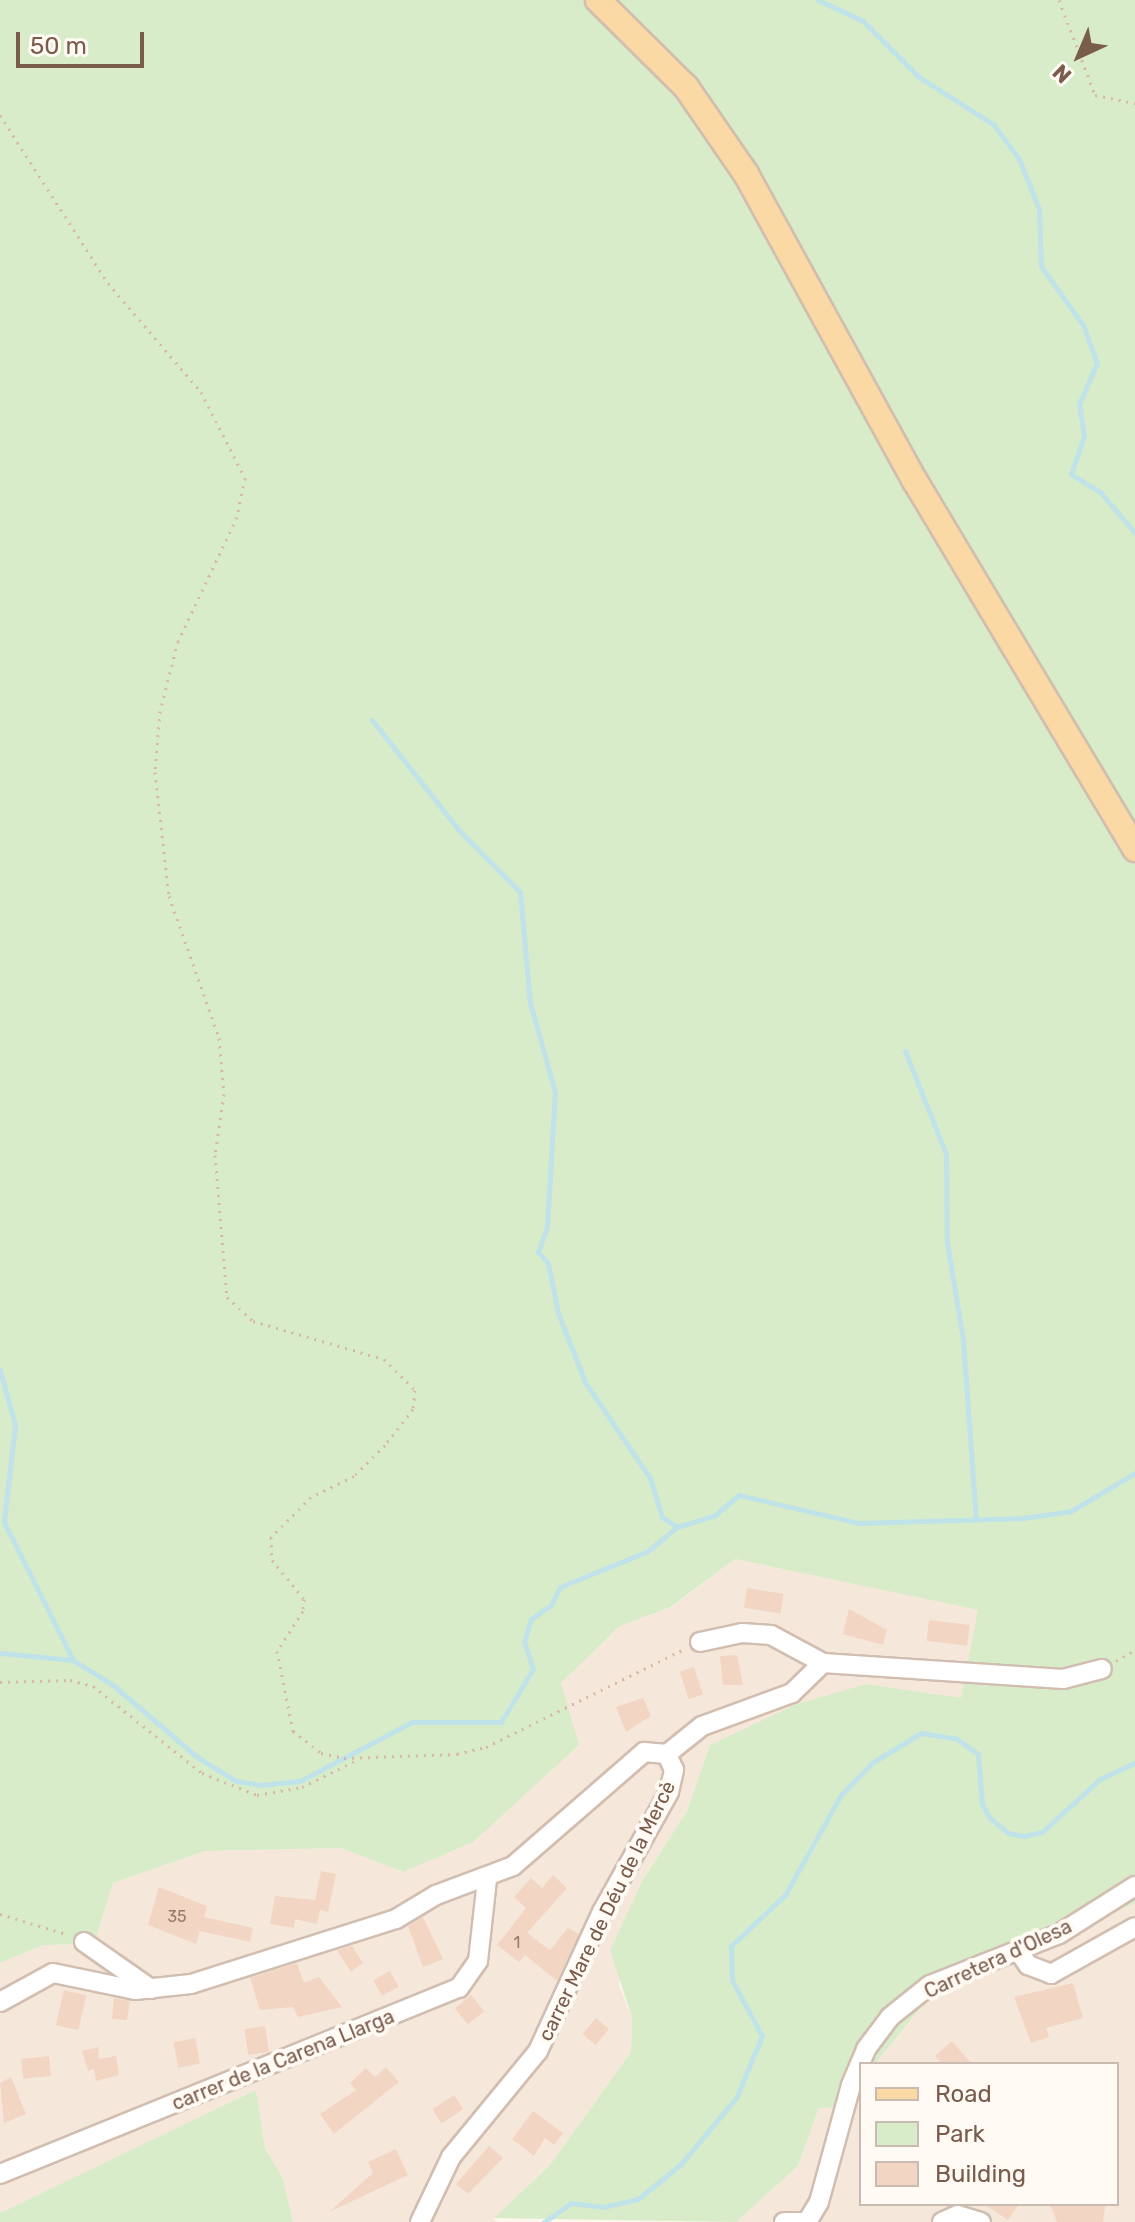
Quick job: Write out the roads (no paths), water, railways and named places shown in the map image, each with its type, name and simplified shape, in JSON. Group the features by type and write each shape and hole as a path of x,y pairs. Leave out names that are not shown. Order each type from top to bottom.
{"main road":[{"path":"598,0 686,87 746,174 922,493 1135,849"},
{"path":"619,0 697,78 758,166 927,474 1135,820"}],"street":[{"path":"700,1642 742,1633 771,1635 823,1663 1063,1679 1102,1669"},
{"path":"0,2002 53,1973 151,1989 230,1974 396,1919 436,1895 487,1880 526,1856 644,1752 667,1754 715,1720 792,1693 823,1663"},
{"name":"carrer Mare de Déu de la Mercè","path":"420,2222 451,2157 506,2096 544,2039 602,1912 669,1792 674,1770 667,1754"},
{"name":"carrer de la Carena Llarga","path":"0,2174 459,1988 478,1961 487,1880"},
{"name":"Carretera d'Olesa","path":"863,2062 890,2017 930,1985 1019,1952 1135,1886"},
{"path":"1019,1952 1028,1965 1051,1974 1135,1927"},
{"path":"84,1942 151,1989"},
{"name":"Carretera d'Olesa","path":"805,2222 859,2068"},
{"path":"942,2222 958,2215 981,2222"},
{"path":"784,2222 805,2222"}],"waterway":[{"path":"818,0 863,21 919,77 994,125 1019,159 1039,209 1041,266 1083,325 1097,363 1079,404 1084,436 1071,474 1101,493 1135,533"},
{"path":"372,720 458,829 520,892 530,1003 555,1092 547,1227 538,1252 548,1263 558,1313 585,1382 650,1478 662,1517 677,1527"},
{"path":"905,1051 946,1154 947,1243 963,1340 976,1520"},
{"path":"0,1370 15,1425 4,1522 73,1660 113,1685 197,1757 236,1781 260,1785 300,1781 412,1722 501,1722 533,1669 524,1642 531,1619 551,1605 560,1587 648,1551 677,1527 714,1516 739,1495 858,1523 1023,1518 1071,1511 1135,1473"},
{"path":"0,1653 73,1660"},
{"path":"544,2222 571,2203 603,2207 638,2199 681,2164 736,2098 762,2036 732,1980 731,1946 785,1895 841,1795 872,1763 921,1733 957,1739 978,1754 982,1804 989,1817 1008,1833 1024,1836 1042,1832 1100,1779 1135,1763"}]}
